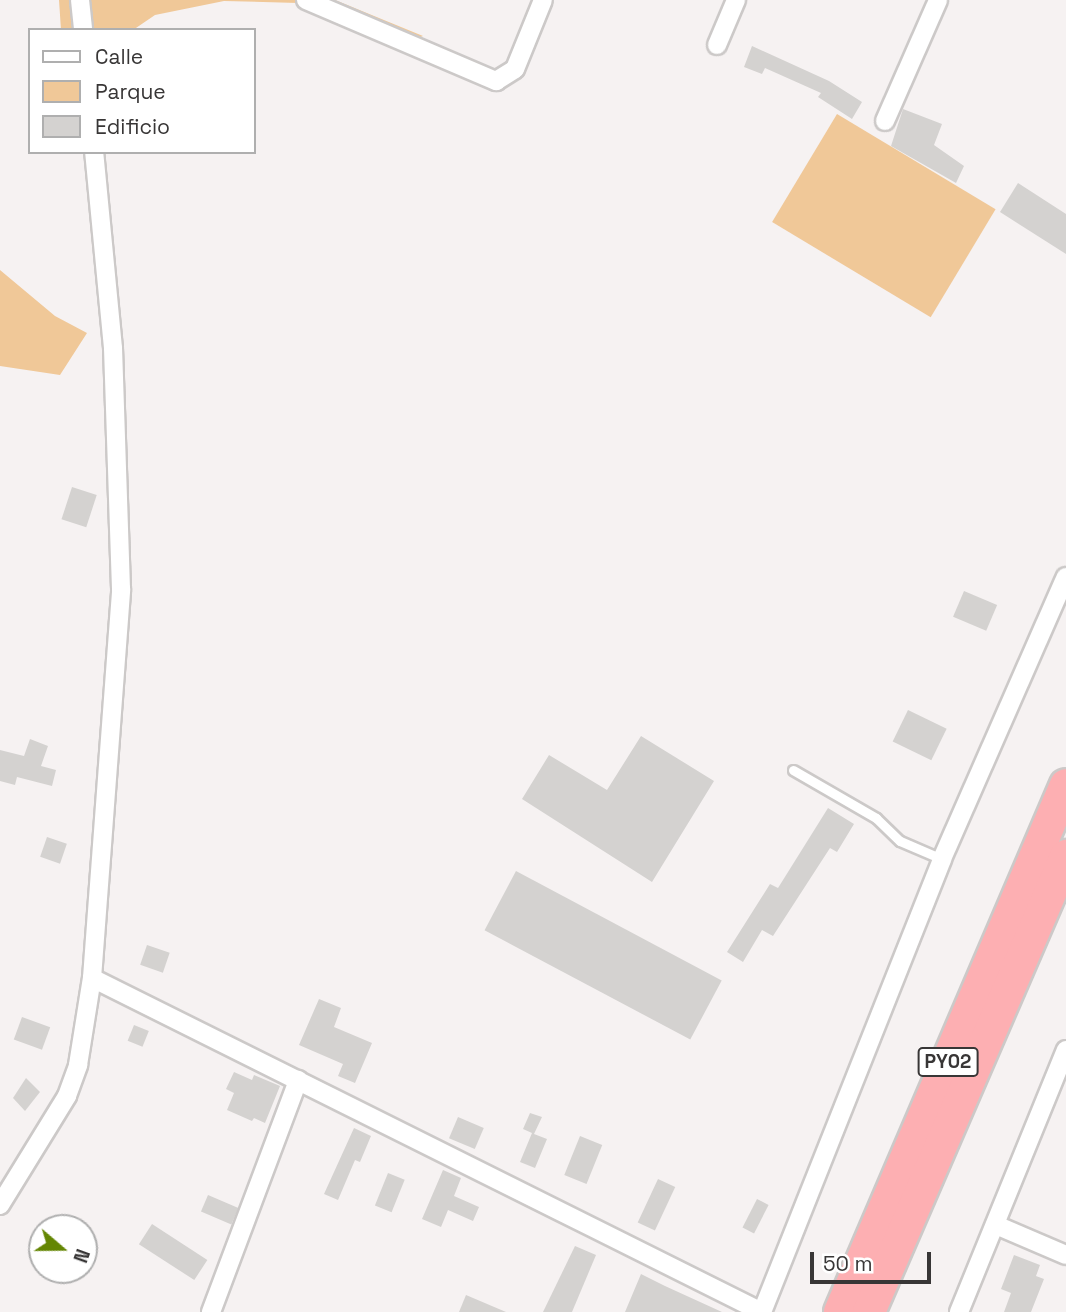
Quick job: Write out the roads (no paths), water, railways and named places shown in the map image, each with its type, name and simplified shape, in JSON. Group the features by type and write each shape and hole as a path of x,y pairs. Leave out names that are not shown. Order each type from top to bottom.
{"highway":[{"name":"PY02","path":"840,1312 1066,785"},
{"name":"PY02","path":"869,1312 1066,856"}],"street":[{"path":"80,0 83,28"},
{"path":"318,2 496,81 514,69 543,0"},
{"path":"717,45 736,0"},
{"path":"885,121 938,0"},
{"path":"0,1205 66,1096 78,1065 92,978 121,589 113,348 94,154"},
{"path":"92,978 762,1312 942,859 1066,577"},
{"path":"959,1312 1066,1050"},
{"path":"211,1312 298,1080"},
{"path":"996,1225 1066,1255"}],"lane":[{"path":"793,770 876,818 900,841 942,859"}]}
